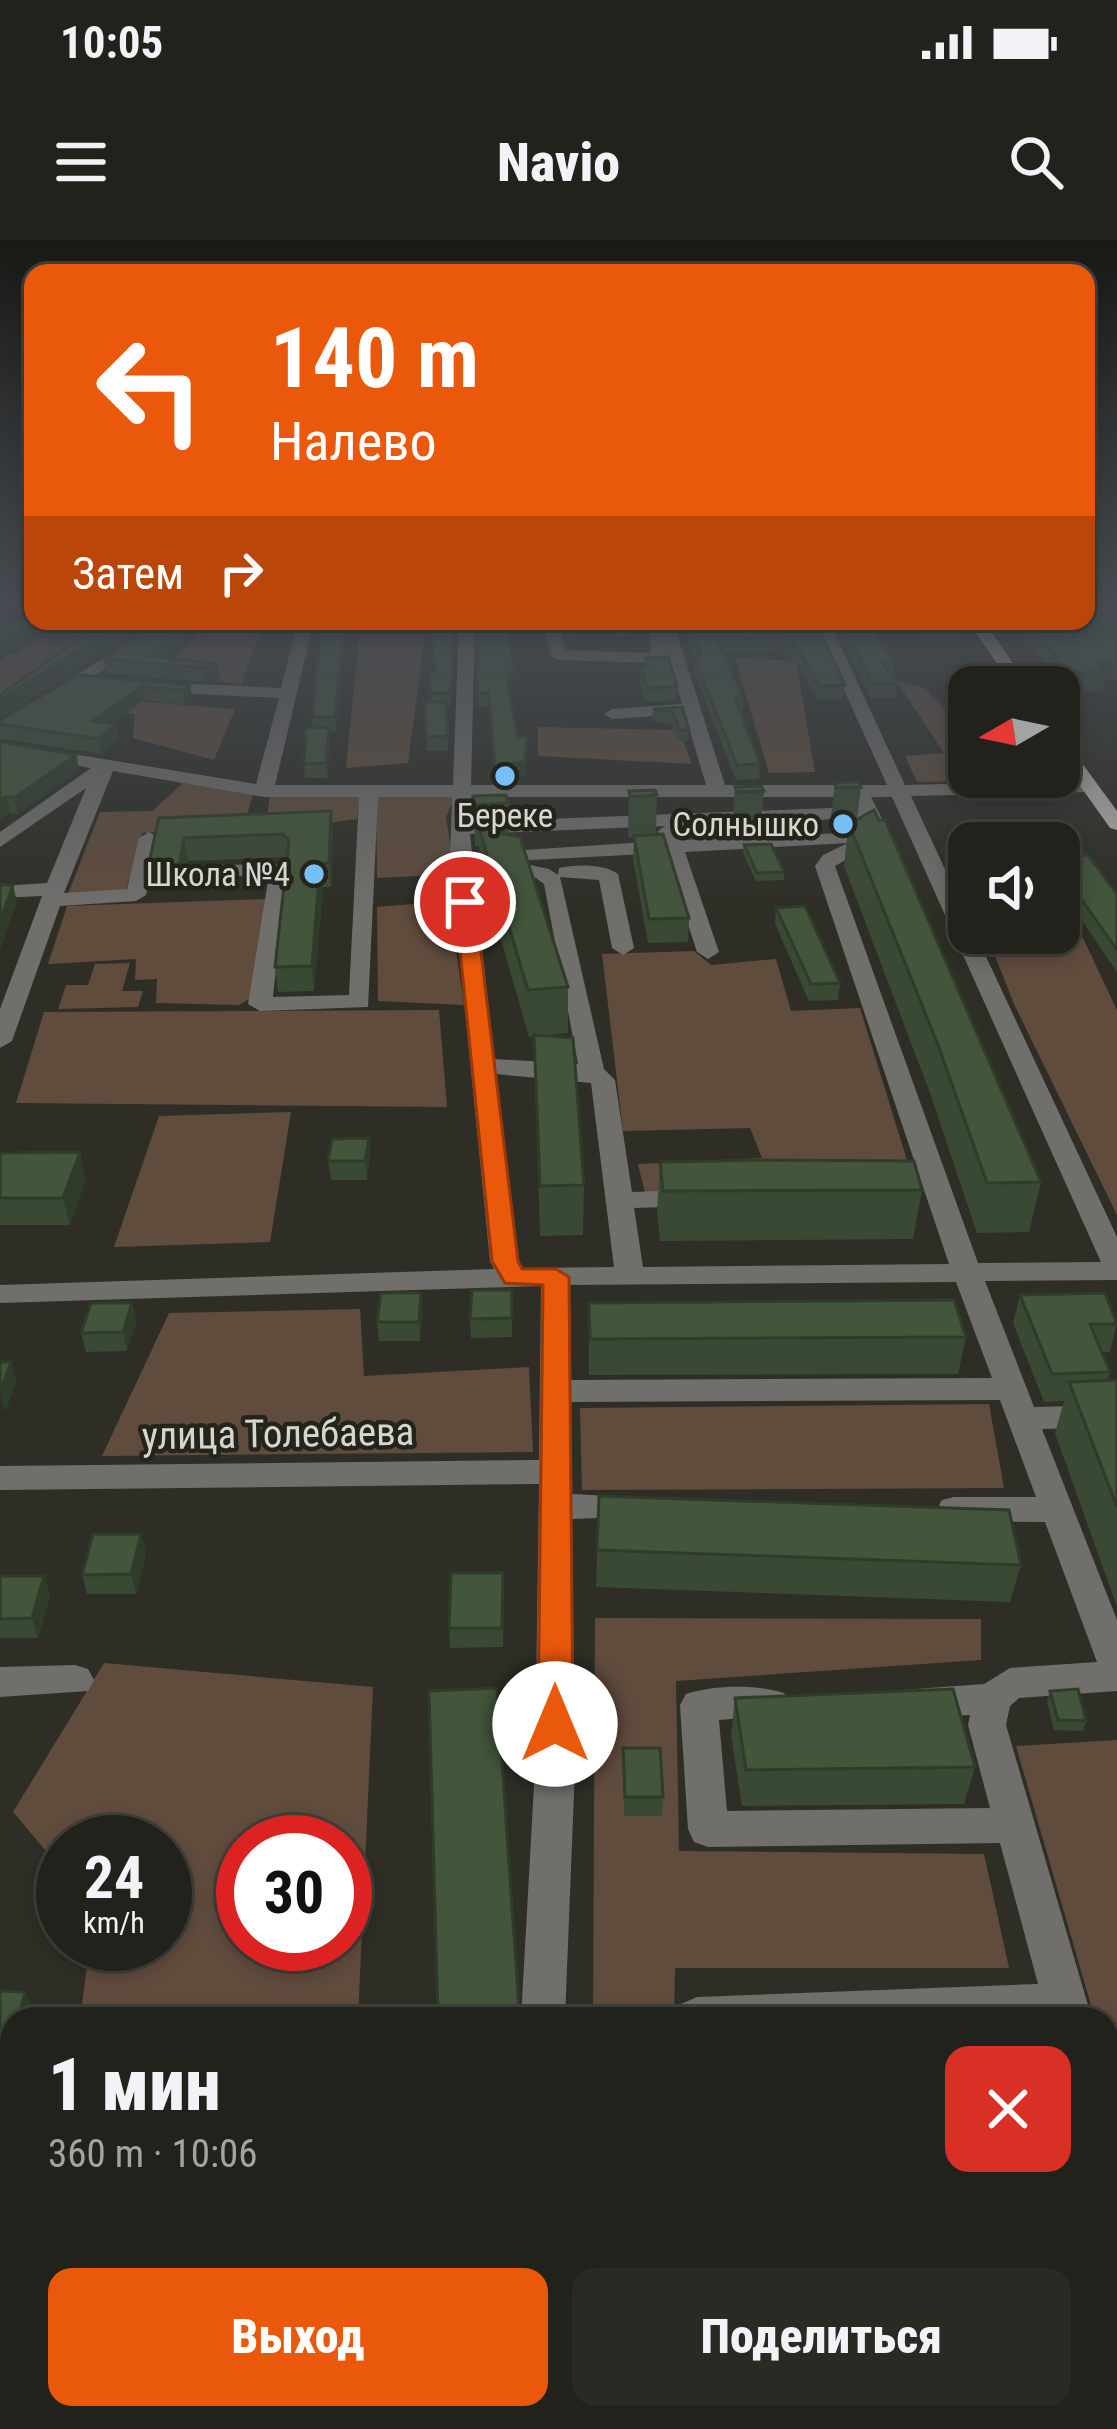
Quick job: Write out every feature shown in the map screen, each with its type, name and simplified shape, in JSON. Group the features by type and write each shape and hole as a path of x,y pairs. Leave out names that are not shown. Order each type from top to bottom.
{"main road":[{"path":"1080,774 1117,824"}],"street":[{"path":"264,791 284,708"},
{"path":"465,708 461,860 505,1261 514,1277"},
{"path":"0,1294 514,1277 1117,1269 859,708"},
{"path":"612,714 690,710 717,791"},
{"path":"0,747 264,791 717,791 869,813"},
{"path":"0,841 106,765"},
{"path":"0,1041 106,765"},
{"path":"1067,2007 987,1725 993,1699 1010,1683 1117,1671 967,1273 929,1199 825,866 869,813 896,791 1088,786"},
{"path":"654,791 708,952"},
{"path":"207,871 280,868 260,1004 360,1002 369,792"},
{"path":"460,828 869,813"},
{"path":"461,860 674,849 869,813"},
{"path":"0,892 136,895 149,838"},
{"path":"461,860 542,873 608,874 623,948"},
{"path":"542,873 554,882 592,1072"},
{"path":"482,1066 592,1072 603,1079 630,1276"},
{"path":"620,1200 733,1197"},
{"path":"544,2007 555,1768 556,1277"},
{"path":"556,1391 1016,1403 1117,1416"},
{"name":"улица Толебаева","path":"0,1478 556,1489 675,1507"},
{"path":"913,1509 1056,1510"},
{"path":"0,1682 75,1680"},
{"path":"880,1702 993,1699"},
{"path":"812,1703 699,1706 709,1829 1015,1825"}],"shaded area":[{"path":"352,708 415,708 408,763 346,768"},
{"path":"750,708 804,708 815,772 769,773"},
{"path":"915,708 944,708 948,712 948,781 917,782 905,756 944,753"},
{"path":"235,709 214,760 133,738 135,714 58,711"},
{"path":"538,727 679,730 692,764 538,756"},
{"path":"183,783 253,794 244,826 142,833 126,890 68,894 100,812 152,811"},
{"path":"360,795 357,819 265,831 270,796"},
{"path":"376,796 455,796 446,817 455,874 377,878"},
{"path":"266,899 252,997 239,1005 156,1003 157,979 135,980 136,959 48,964 67,906"},
{"path":"449,901 464,1005 378,1001 377,907"},
{"path":"1080,932 1117,1010 1117,1215 994,954 1080,954"},
{"path":"694,951 711,965 776,959 791,1011 860,1008 914,1183 645,1193 638,1164 762,1158 750,1128 623,1131 602,954"},
{"path":"130,963 122,991 143,991 138,1007 58,1009 66,985 88,985 95,964"},
{"path":"439,1010 447,1107 16,1103 44,1012"},
{"path":"291,1112 270,1242 114,1247 159,1116"},
{"path":"360,1309 364,1376 529,1367 533,1452 102,1456 169,1313"},
{"path":"989,1404 1004,1488 582,1490 580,1408"},
{"path":"595,1618 981,1619 981,1660 676,1681 679,1851 984,1854 1009,1968 675,1968 674,2007 593,2007"},
{"path":"104,1663 373,1687 367,1815 216,1815 216,1971 360,1971 359,2007 82,2007 86,1971 192,1971 192,1815 36,1815 36,1839 13,1812"},
{"path":"1117,1740 1117,2007 1092,2007 1016,1746"}],"building":[{"path":"21,708 111,708 93,721 116,724 99,739 0,724"},
{"path":"313,708 336,708 335,717 312,717"},
{"path":"424,708 446,708 448,736 426,737"},
{"path":"489,708 513,708 518,736 527,736 525,762 495,766"},
{"path":"682,708 689,730 679,730 673,712 653,709"},
{"path":"714,708 739,708 760,764 737,765"},
{"path":"329,727 326,763 304,764 306,728"},
{"path":"0,742 76,755 14,798 0,800"},
{"path":"859,782 861,787 836,788 835,783"},
{"path":"761,786 764,791 737,792 735,787"},
{"path":"655,790 657,795 630,797 629,791"},
{"path":"506,795 509,803 473,805 473,796"},
{"path":"874,810 879,820 885,820 1041,1182 987,1183 938,1045 849,824"},
{"path":"331,811 329,863 320,864 312,966 275,967 289,841 283,834 184,838 179,865 148,867 159,818"},
{"path":"492,824 499,833 520,837 568,987 528,990 478,825"},
{"path":"663,834 689,918 649,919 634,836"},
{"path":"771,844 784,872 757,873 744,845"},
{"path":"1080,855 1088,855 1117,894 1117,950 1080,897"},
{"path":"0,885 13,885 0,922"},
{"path":"805,906 840,983 811,984 776,908"},
{"path":"534,1035 573,1038 584,1185 540,1186"},
{"path":"369,1138 365,1161 328,1161 332,1139"},
{"path":"80,1152 63,1198 0,1198 0,1153"},
{"path":"914,1161 922,1190 663,1191 660,1162"},
{"path":"472,1290 512,1290 512,1318 470,1319"},
{"path":"381,1293 421,1293 419,1322 377,1322"},
{"path":"1105,1293 1117,1324 1090,1324 1110,1372 1052,1374 1020,1295"},
{"path":"954,1300 966,1337 590,1339 589,1303"},
{"path":"91,1303 132,1303 123,1332 81,1333"},
{"path":"0,1362 11,1362 0,1392"},
{"path":"1117,1380 1117,1507 1069,1382"},
{"path":"599,1496 1009,1510 1021,1565 597,1550"},
{"path":"93,1534 141,1534 131,1574 82,1575"},
{"path":"451,1573 503,1573 502,1628 449,1628"},
{"path":"0,1576 44,1576 32,1618 0,1619"},
{"path":"497,1688 519,2007 438,2007 429,1691"},
{"path":"953,1689 975,1767 746,1770 735,1698"},
{"path":"1078,1689 1086,1721 1058,1720 1050,1691"},
{"path":"623,1748 660,1748 663,1797 625,1797"},
{"path":"0,1991 25,1992 21,2007 0,2007"}],"place":[{"name":"Береке","path":"505,776"},
{"name":"Солнышко","path":"843,824"},
{"name":"Школа №4","path":"314,874"}],"route":[{"path":"465,902 505,1261 514,1277 556,1277 555,1724"}]}
